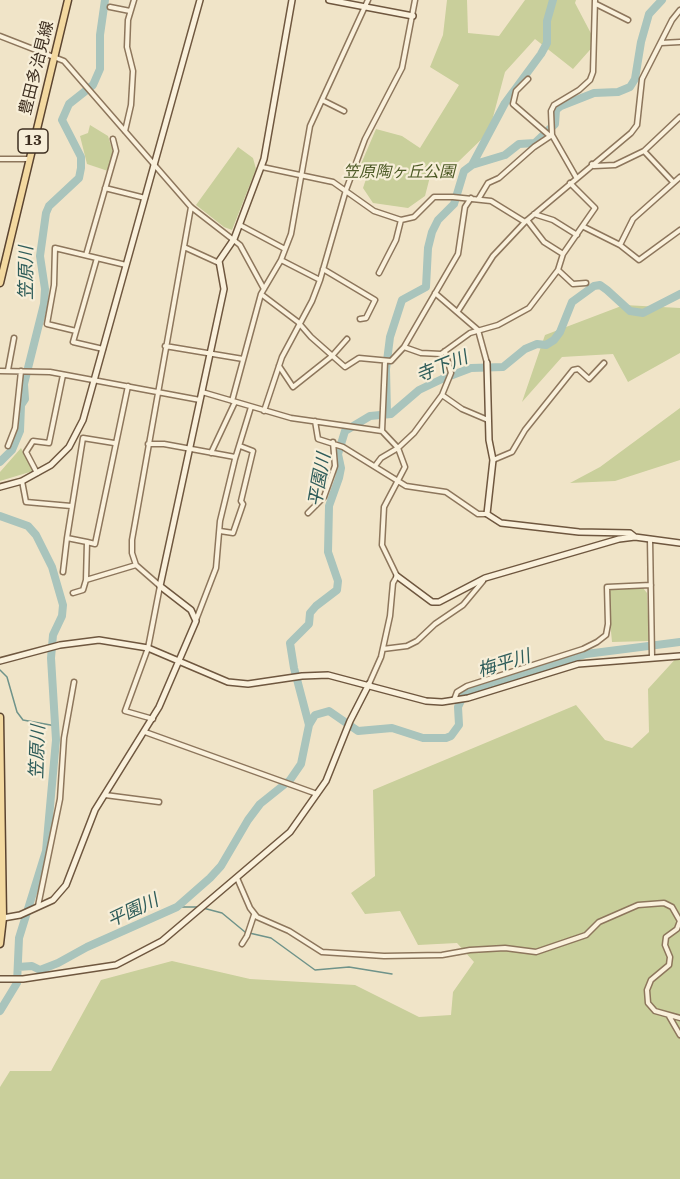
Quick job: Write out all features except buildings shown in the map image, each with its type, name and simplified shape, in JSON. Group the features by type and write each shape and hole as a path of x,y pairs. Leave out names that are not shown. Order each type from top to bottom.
{"main road":[{"name":"豊田多治見線","path":"0,283 68,0"},
{"path":"0,717 2,923 0,944"}],"street":[{"path":"125,131 131,105 133,71 127,47 130,11 134,0"},
{"path":"0,487 22,482 38,474 57,459 74,438 83,420 200,0"},
{"path":"153,719 125,711 148,648 224,289 219,263 234,239 262,167 292,0"},
{"path":"329,0 367,3 412,16"},
{"path":"264,411 278,365 300,325 320,280 346,190 365,139 402,68 415,0"},
{"path":"479,198 488,183 500,178 549,134 554,105 579,90 590,80 593,72 595,2 627,20"},
{"path":"211,453 234,402 243,359 263,292 281,260 291,234 310,126 367,3"},
{"path":"110,7 130,11"},
{"path":"458,311 493,256 526,221 631,133 637,125 640,86 680,10"},
{"path":"0,36 55,55 64,61 191,207 240,245 263,292 345,367 359,358 391,361 404,347 458,255 465,207 471,198"},
{"path":"661,43 680,42"},
{"path":"528,79 516,91 513,104 549,134 576,177"},
{"path":"322,100 344,111"},
{"path":"592,164 594,166 615,165 644,151 680,117"},
{"path":"86,255 116,151 113,139"},
{"path":"644,151 673,182"},
{"path":"0,159 29,159"},
{"path":"262,167 328,180 374,211 401,220 414,217 434,197 479,198 507,209 526,221 544,242 563,254"},
{"path":"620,245 633,219 680,177"},
{"path":"404,347 421,353 437,354 478,330 498,325 529,308 558,270 563,254 584,227 595,208 570,183"},
{"path":"105,188 146,198"},
{"path":"191,207 157,391 132,540 132,553 136,565 191,610 196,621"},
{"path":"534,214 553,220 577,235"},
{"path":"379,273 396,240 401,220"},
{"path":"240,225 285,249"},
{"path":"584,227 620,245 639,260 680,230"},
{"path":"184,247 219,263"},
{"path":"76,331 47,324 54,285 55,248 127,265"},
{"path":"97,258 73,342 104,349"},
{"path":"281,260 320,280"},
{"path":"323,270 375,300 366,318 360,320"},
{"path":"558,270 573,284 586,283"},
{"path":"435,293 478,330 487,363 489,374 488,420 494,460 487,514"},
{"path":"8,370 14,338"},
{"path":"278,365 293,387 332,356 347,339"},
{"path":"165,346 209,356 243,359"},
{"path":"375,466 381,458 398,448 414,433 442,395 451,379 445,351"},
{"path":"382,430 385,362"},
{"path":"494,460 512,452 525,430 573,370 578,369 589,379 604,363"},
{"path":"0,371 35,371 63,375 200,400"},
{"path":"8,446 15,428 21,371"},
{"path":"38,474 26,452 33,441 49,443 63,375"},
{"path":"67,538 95,544 114,443 128,386"},
{"path":"202,392 264,411 382,430 398,448 405,465 384,507 382,545 397,576 432,602 439,602 485,578 619,539 635,537 680,543"},
{"path":"442,395 462,409 488,420"},
{"path":"2,923 53,900 66,885 95,810 153,719 180,662 216,568 220,531 235,457 251,407"},
{"path":"315,421 318,439 335,442 410,488 422,487 446,492 478,514 487,514 501,523 579,532 630,533 635,537"},
{"path":"63,572 71,506 83,438 114,443"},
{"path":"308,513 324,497 335,466 335,442"},
{"path":"148,444 164,444 235,457"},
{"path":"220,531 233,533 243,504 241,501 253,451 240,446"},
{"path":"22,482 26,502 71,506"},
{"path":"650,538 652,655"},
{"path":"73,593 83,590 86,580 87,542"},
{"path":"86,580 136,565"},
{"path":"0,979 23,979 116,965 162,941 290,832 329,775 346,731 369,684 383,649 393,583 397,576"},
{"path":"383,649 407,646 417,641 435,624 463,605 485,578"},
{"path":"455,701 457,692 467,686 583,649 597,642 606,635 608,624 607,587 651,585"},
{"path":"0,661 60,645 99,640 148,648 218,679 234,683 255,684 302,676 328,675 369,684 426,701 455,701 578,664 652,655 680,656"},
{"path":"38,906 49,862 60,799 64,738 74,682"},
{"path":"145,732 317,794"},
{"path":"105,795 159,802"},
{"path":"237,878 254,915 290,931 322,952 423,956 505,948 536,952 586,935 599,922 638,905 664,903 672,907 680,921 677,929 666,938 665,945 670,957 669,965 651,980 647,990 648,1003 655,1011 680,1018"},
{"path":"242,944 254,915"},
{"path":"669,1016 680,1035"}],"green space":[{"name":"笠原陶ヶ丘公園","path":"447,0 467,0 468,33 499,36 525,0 576,0 575,3 596,43 573,69 535,39 505,72 489,132 457,163 432,169 425,196 408,208 373,203 363,188 367,176 361,164 376,129 402,136 420,148 459,85 430,67 443,35"},
{"path":"90,125 108,136 113,152 108,171 87,164 80,136 88,133"},
{"path":"238,147 253,158 256,169 232,230 224,227 196,205"},
{"path":"624,305 680,308 680,353 628,382 613,354 562,357 522,402 545,335"},
{"path":"680,408 680,460 615,481 570,483 600,467"},
{"path":"21,448 33,471 0,481 0,472"},
{"path":"643,588 647,593 649,641 612,642 607,590"},
{"path":"680,654 680,1179 0,1179 0,1087 10,1071 51,1071 101,980 172,961 250,979 355,985 419,1017 451,1015 453,992 474,962 457,943 418,945 400,911 365,914 351,893 375,876 373,790 576,705 605,740 632,748 649,732 648,689"}],"waterway":[{"name":"笠原川","path":"0,462 12,450 20,431 21,405 25,399 24,384 44,304 45,289 40,256 46,213 49,206 79,178 81,168 81,157 62,120 69,104 93,85 100,69 100,35 105,0"},
{"name":"平園川","path":"387,413 386,369 390,337 402,300 426,287 428,248 432,232 438,220 454,204 464,171 472,165 505,103 547,43 547,21 553,0"},
{"path":"472,165 505,155 519,144 535,143 555,124 556,110 561,106 594,93 618,92 630,87 635,79 641,42 649,14 662,0"},
{"name":"平園川","path":"18,967 32,966 40,970 177,907 221,866 260,804 290,780 301,764 309,725 290,643 309,624 310,613 316,606 337,590 338,581 328,552 329,506 339,478 341,468 338,454 345,431 370,416 391,414 419,390 442,379 471,368 503,367 525,349 537,344 546,345 560,332 572,302 594,286 600,285 630,311 643,313 680,294"},
{"name":"笠原川","path":"0,516 28,526 36,535 52,567 63,605 62,616 53,635 51,658 56,740 46,851 19,938 17,983 0,1011"},
{"name":"梅平川","path":"309,725 315,715 329,711 358,731 392,728 423,738 446,738 451,736 459,725 458,707 464,694 471,690 586,654 680,642"},
{"path":"0,670 7,677 17,712 23,720 56,726"},
{"path":"177,907 198,907"},
{"path":"203,908 222,913 245,932 271,938 315,970 349,967 392,974"}],"water label":[{"name":"寺下川","path":"442,367"}]}
